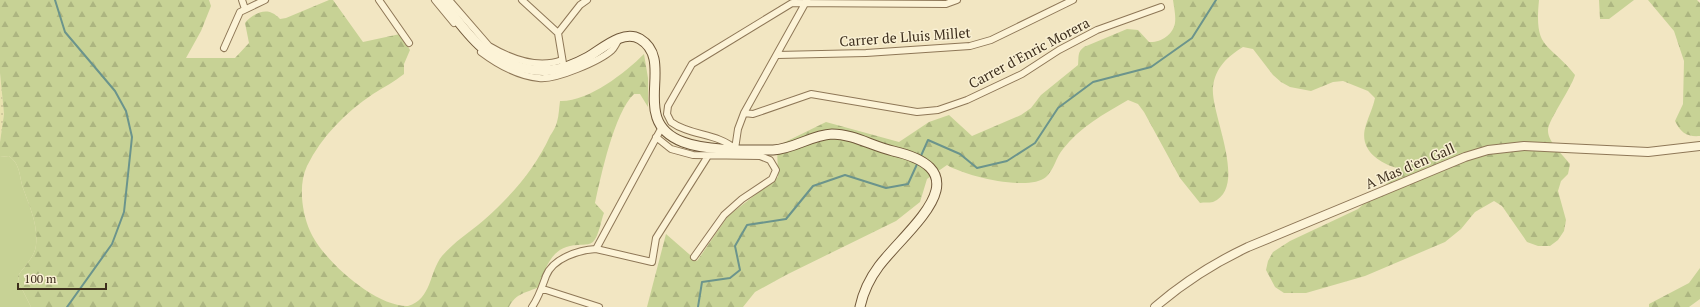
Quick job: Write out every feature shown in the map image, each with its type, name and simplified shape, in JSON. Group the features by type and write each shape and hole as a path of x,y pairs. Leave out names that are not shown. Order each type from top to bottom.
{"main road":[{"path":"441,0 475,41 497,57 521,67 536,70 551,70 563,63 587,58 619,39 628,36 636,37 646,44 652,52 655,65 653,103 655,112 662,127 675,138 689,144 779,150 821,135 842,134 924,161 930,167 936,180 936,191 932,202 923,216 878,267 866,290 860,307"}],"street":[{"path":"242,0 245,9"},
{"path":"224,48 240,12 266,0"},
{"path":"379,0 409,43"},
{"path":"434,0 480,51 495,63 540,79 560,75 597,60 613,49 619,39"},
{"path":"449,0 489,46 496,50 518,59 538,64 563,63 558,33 522,0"},
{"path":"558,33 580,5 586,0"},
{"path":"807,2 744,113 738,129 735,148 724,140 677,126 671,122 667,114 668,106 692,64 792,3 807,2 946,4 956,0"},
{"name":"Carrer de Lluis Millet","path":"777,55 866,53 970,46 991,40 1073,0"},
{"name":"Carrer d'Enric Morera","path":"744,113 753,114 811,94 917,112 938,110 966,100 1022,74 1059,50 1097,30 1161,6"},
{"path":"596,249 662,127"},
{"path":"656,138 671,149 693,155 760,156 770,160 776,170 772,179 742,199 724,215 694,257"},
{"name":"A Mas d'en Gall","path":"1155,307 1190,279 1220,261 1248,247 1464,157 1488,150 1524,146 1648,152 1700,146"},
{"path":"532,307 543,289 546,275 559,261 570,254 596,249 652,262 656,238 708,156"},
{"path":"543,289 599,307"}],"shaded area":[{"path":"0,73 4,114 0,142"}],"green space":[{"path":"0,0 209,0 211,6 201,31 186,58 235,58 249,43 245,23 253,15 265,11 274,14 280,19 286,18 329,0 333,0 363,42 400,34 410,50 404,64 404,74 363,101 344,117 327,135 307,166 304,174 302,190 303,208 307,224 316,242 326,255 351,279 366,290 380,299 395,304 408,306 422,297 442,256 494,211 522,181 537,160 557,124 560,101 571,100 594,92 627,70 644,54 648,78 648,107 640,94 634,94 620,115 609,146 595,203 604,213 593,242 586,245 569,246 556,253 547,265 539,287 518,296 509,307 31,307 19,283 18,276 34,254 36,245 35,223 16,163 9,156 0,157 0,142 4,114 0,73"},
{"path":"1173,0 1539,0 1538,16 1541,37 1550,50 1575,75 1551,120 1548,131 1553,144 1570,164 1568,174 1561,181 1558,191 1566,220 1564,231 1558,240 1550,246 1538,246 1527,242 1502,206 1494,201 1475,212 1461,229 1445,242 1365,276 1306,293 1284,293 1275,287 1266,270 1268,261 1273,252 1290,241 1358,209 1394,177 1397,168 1376,158 1367,147 1364,133 1375,98 1368,91 1343,81 1333,82 1311,91 1290,87 1273,75 1253,49 1243,47 1232,54 1223,63 1214,80 1214,99 1228,166 1228,181 1223,194 1213,202 1200,203 1180,178 1144,112 1138,104 1128,100 1110,110 1077,134 1061,152 1049,174 1038,181 1012,183 997,181 968,174 947,165 927,179 920,202 896,221 786,275 755,292 743,307 647,307 666,234 697,261 728,216 778,177 777,146 826,122 899,142 929,122 949,115 972,136 1021,115 1031,108 1041,95 1078,65 1079,53 1084,47 1127,29 1138,30 1149,42 1162,40 1169,35 1174,27 1175,14"},
{"path":"1599,0 1634,0 1609,19 1600,19"},
{"path":"1648,0 1697,0 1700,3 1700,136 1688,135 1680,129 1675,121 1683,104 1684,61 1674,31"},
{"path":"9,156 18,167 36,230 36,245 34,254 18,276 19,283 31,307 0,307 0,157"},
{"path":"1700,268 1700,299 1689,307 1649,307 1649,304 1689,283"}],"waterway":[{"path":"55,0 65,32 115,91 126,111 132,137 124,212 112,244 67,307"},
{"path":"920,158 928,140 960,154 977,168 1007,161 1035,143 1058,108 1093,82 1151,67 1192,38 1216,0"},
{"path":"698,307 702,282 730,278 740,270 735,246 747,225 786,219 813,186 845,175 886,188 908,184 918,162"}]}
